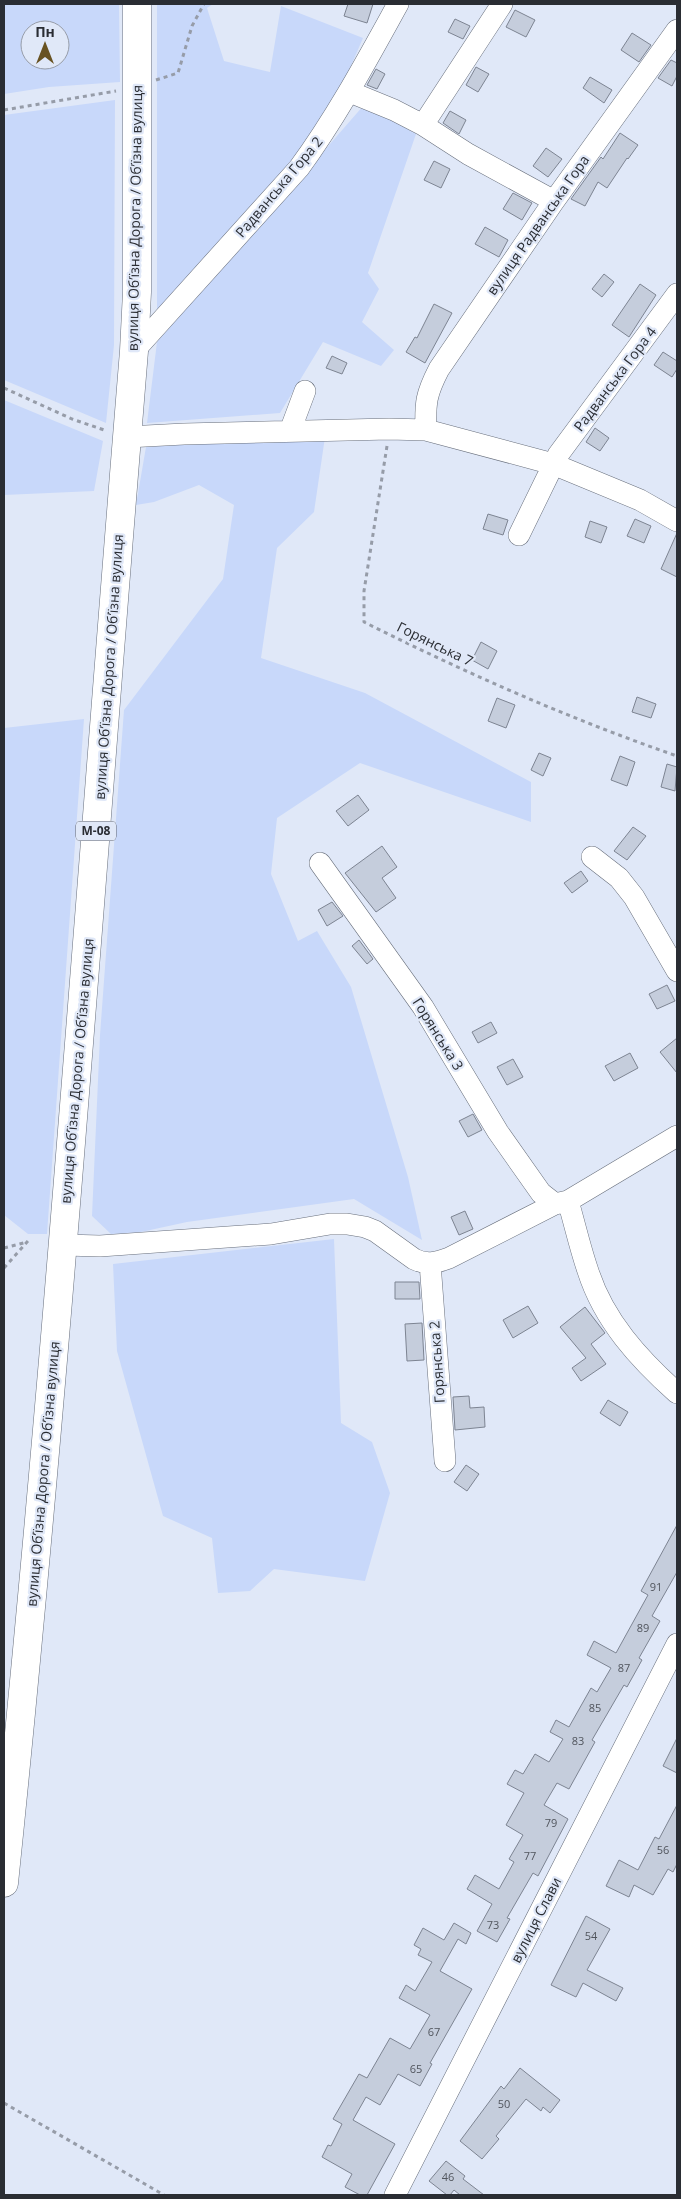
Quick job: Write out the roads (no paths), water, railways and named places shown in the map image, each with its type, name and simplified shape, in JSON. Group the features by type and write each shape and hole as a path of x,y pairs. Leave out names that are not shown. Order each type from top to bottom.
{"highway":[{"name":"вулиця Обʼїзна Дорога / Обʼїзна вулиця","path":"4,1883 27,1658 64,1245 134,351 137,292 137,4"}],"street":[{"name":"Радванська Гора 2","path":"134,351 299,168 350,92 398,4"},
{"path":"423,125 502,4"},
{"name":"вулиця Радванська Гора","path":"426,430 425,409 428,390 439,370 554,201 677,30"},
{"path":"350,92 394,110 423,125 468,154 554,201"},
{"name":"Радванська Гора 4","path":"519,535 553,464 677,294"},
{"path":"290,431 305,391"},
{"path":"127,437 290,431 426,430 553,464 640,500 677,521"},
{"path":"592,857 618,878 634,897 677,971"},
{"name":"Горянська 3","path":"320,863 423,1007 498,1132 541,1193 561,1203"},
{"path":"64,1245 100,1246 270,1234 330,1224 347,1224 365,1227 414,1259 430,1263 449,1258 561,1203 677,1136"},
{"path":"561,1203 598,1295 615,1326 627,1343 651,1369 677,1393"},
{"name":"Горянська 2","path":"430,1263 445,1461"},
{"name":"вулиця Слави","path":"395,2195 677,1644"}]}
